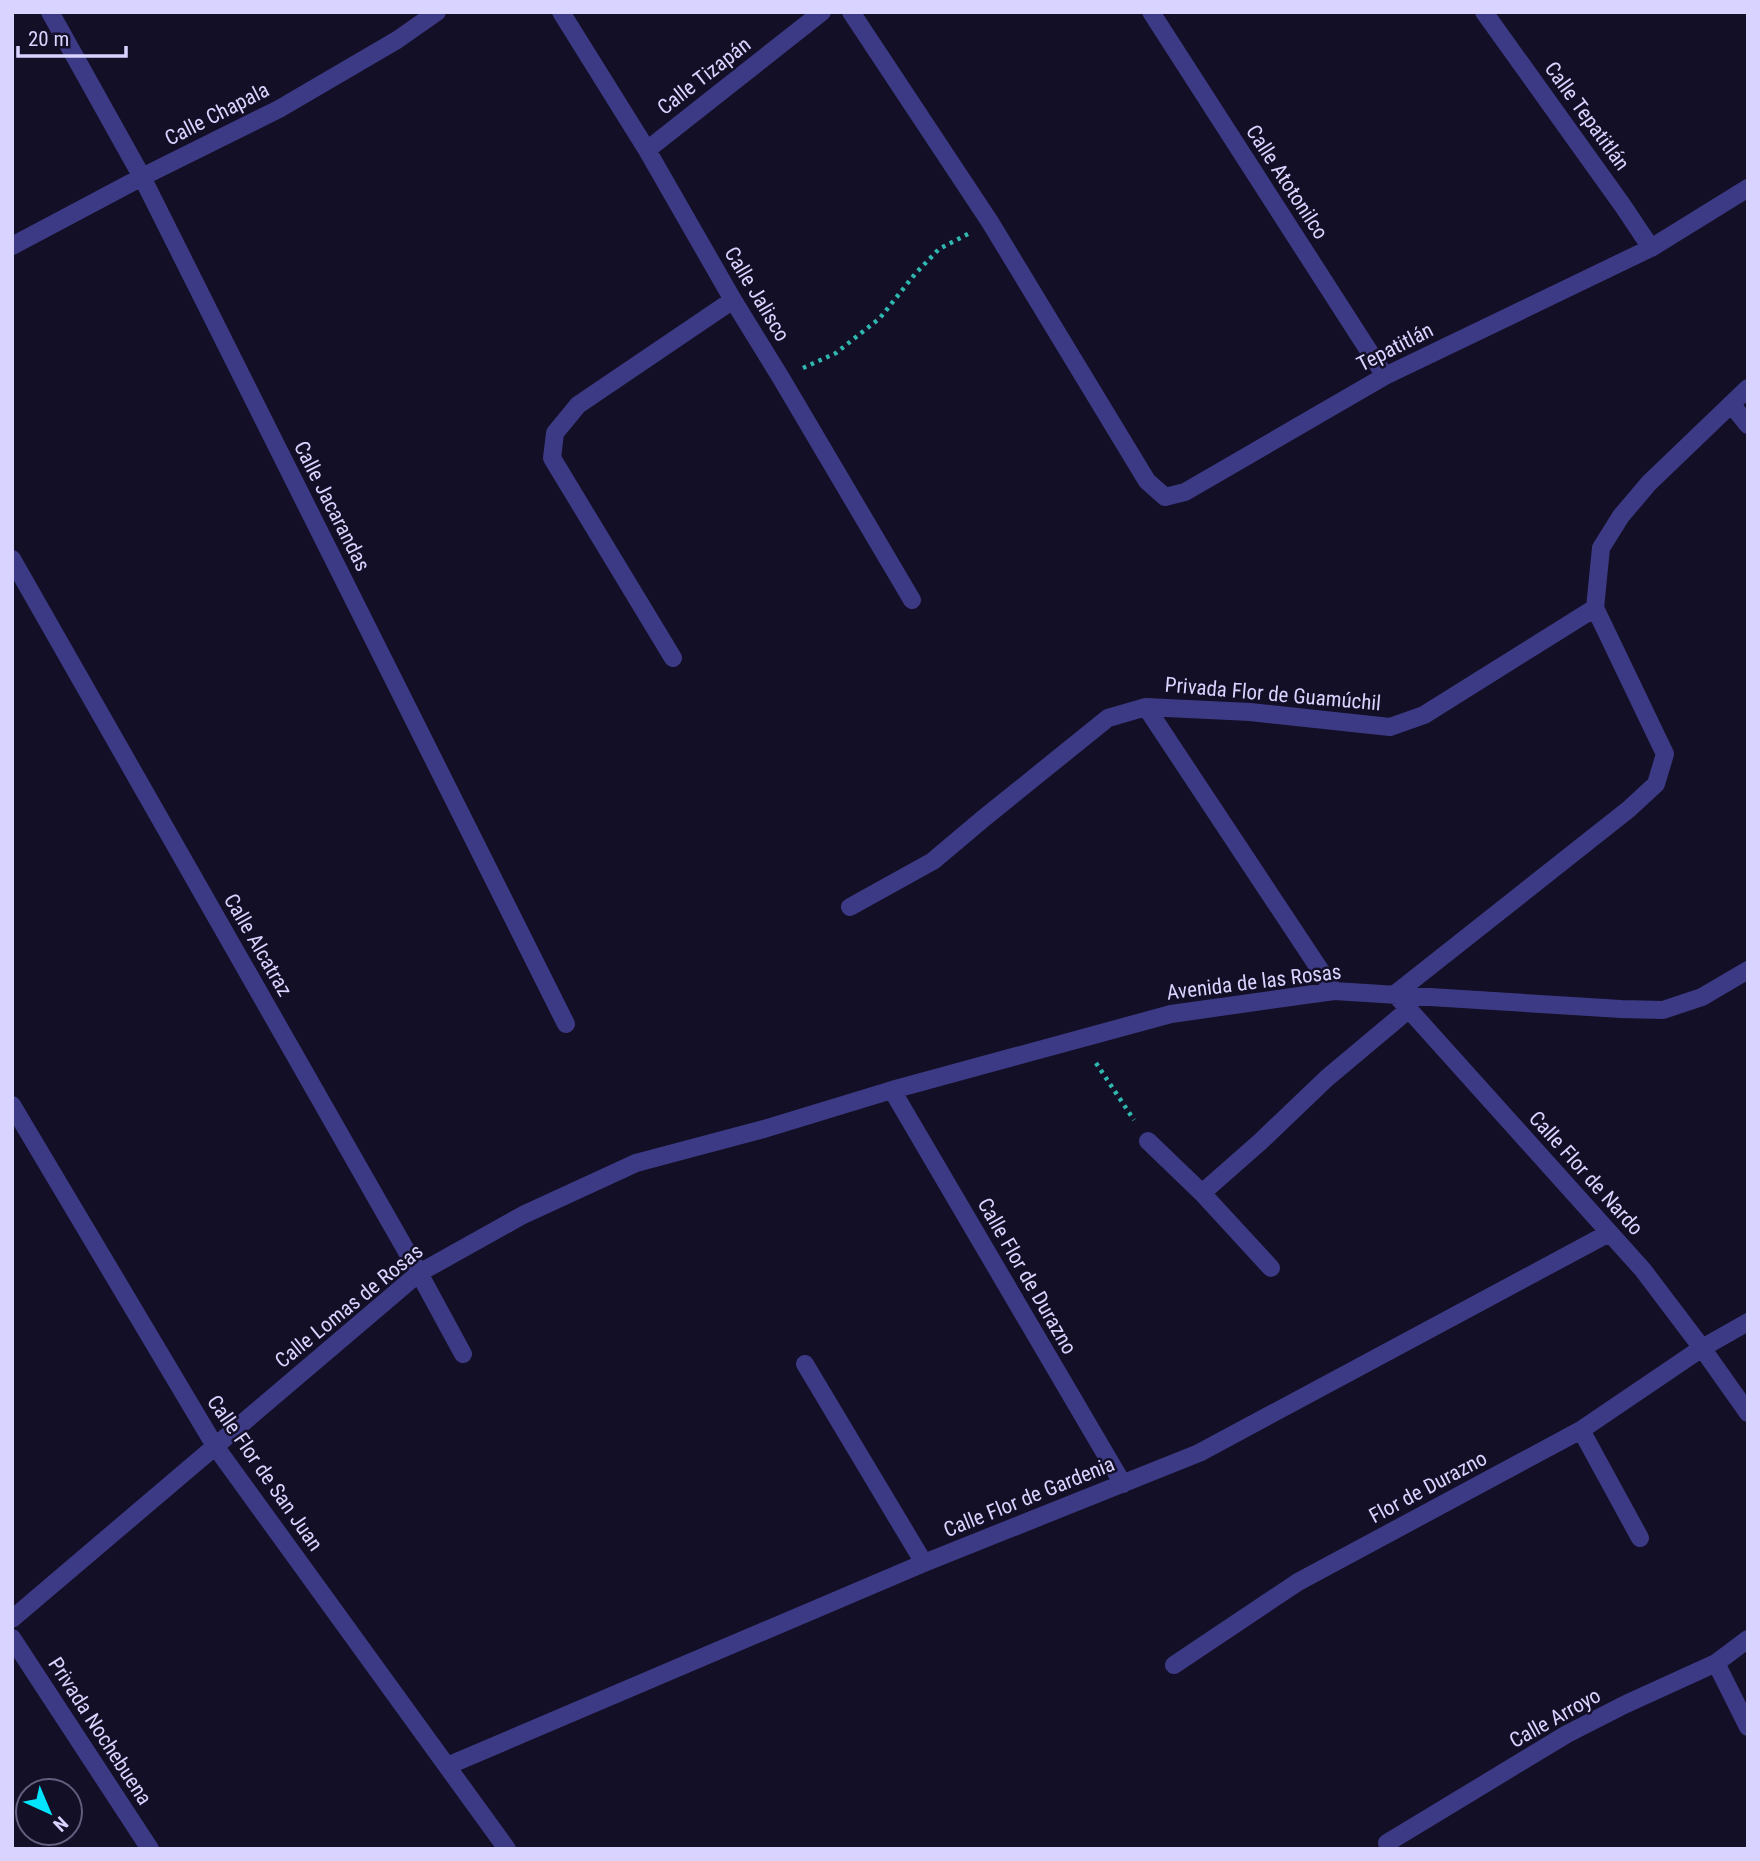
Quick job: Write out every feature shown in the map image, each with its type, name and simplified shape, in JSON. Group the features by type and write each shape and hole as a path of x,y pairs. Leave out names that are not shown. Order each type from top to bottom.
{"street":[{"name":"Calle Jacarandas","path":"50,12 142,177 566,1024"},
{"name":"Calle Chapala","path":"12,246 279,109 397,40 437,12"},
{"name":"Calle Jalisco","path":"561,12 647,150 912,600"},
{"name":"Calle Tizapán","path":"647,150 822,12"},
{"path":"851,12 990,222"},
{"name":"Calle Atotonilco","path":"1151,12 1385,376"},
{"name":"Calle Tepatitlán","path":"1484,12 1651,248"},
{"name":"Tepatitlán","path":"990,222 1147,481 1165,498 1185,492 1385,376 1651,248 1748,188"},
{"path":"673,659 552,458 555,433 578,405 733,300"},
{"path":"1395,995 1629,809 1656,784 1665,754 1595,608 1601,548 1621,516 1649,483 1748,388"},
{"path":"1731,404 1748,425"},
{"name":"Calle Alcatraz","path":"12,559 463,1354"},
{"name":"Privada Flor de Guamúchil","path":"1146,706 1250,712 1390,727 1424,715 1595,608"},
{"path":"850,907 933,861 1108,718 1146,706"},
{"name":"Privada Flor de Guamúchil","path":"1146,706 1334,991"},
{"name":"Avenida de las Rosas","path":"892,1090 1171,1014 1334,991 1663,1010 1702,997 1748,970"},
{"name":"Calle Flor de Nardo","path":"1395,995 1643,1270 1748,1413"},
{"path":"1202,1193 1327,1078 1408,1010"},
{"name":"Calle Lomas de Rosas","path":"12,1619 419,1273 523,1215 636,1163 764,1129 892,1090"},
{"name":"Calle Flor de Durazno","path":"892,1090 1123,1484"},
{"name":"Calle Flor de San Juan","path":"12,1105 215,1446 507,1849"},
{"path":"1148,1141 1202,1193 1271,1268"},
{"name":"Calle Flor de Gardenia","path":"447,1766 924,1563 1199,1453 1609,1233"},
{"path":"1702,1348 1748,1322"},
{"name":"Flor de Durazno","path":"1174,1665 1298,1582 1581,1430 1702,1348"},
{"path":"805,1364 924,1563"},
{"path":"1581,1430 1640,1538"},
{"name":"Privada Nochebuena","path":"12,1638 150,1849"},
{"name":"Calle Arroyo","path":"1387,1843 1567,1734 1716,1663 1748,1639"},
{"path":"1716,1663 1748,1727"}],"path":[{"path":"781,378 836,353 880,318 939,249 990,222"},
{"path":"1080,1039 1148,1141"}]}
